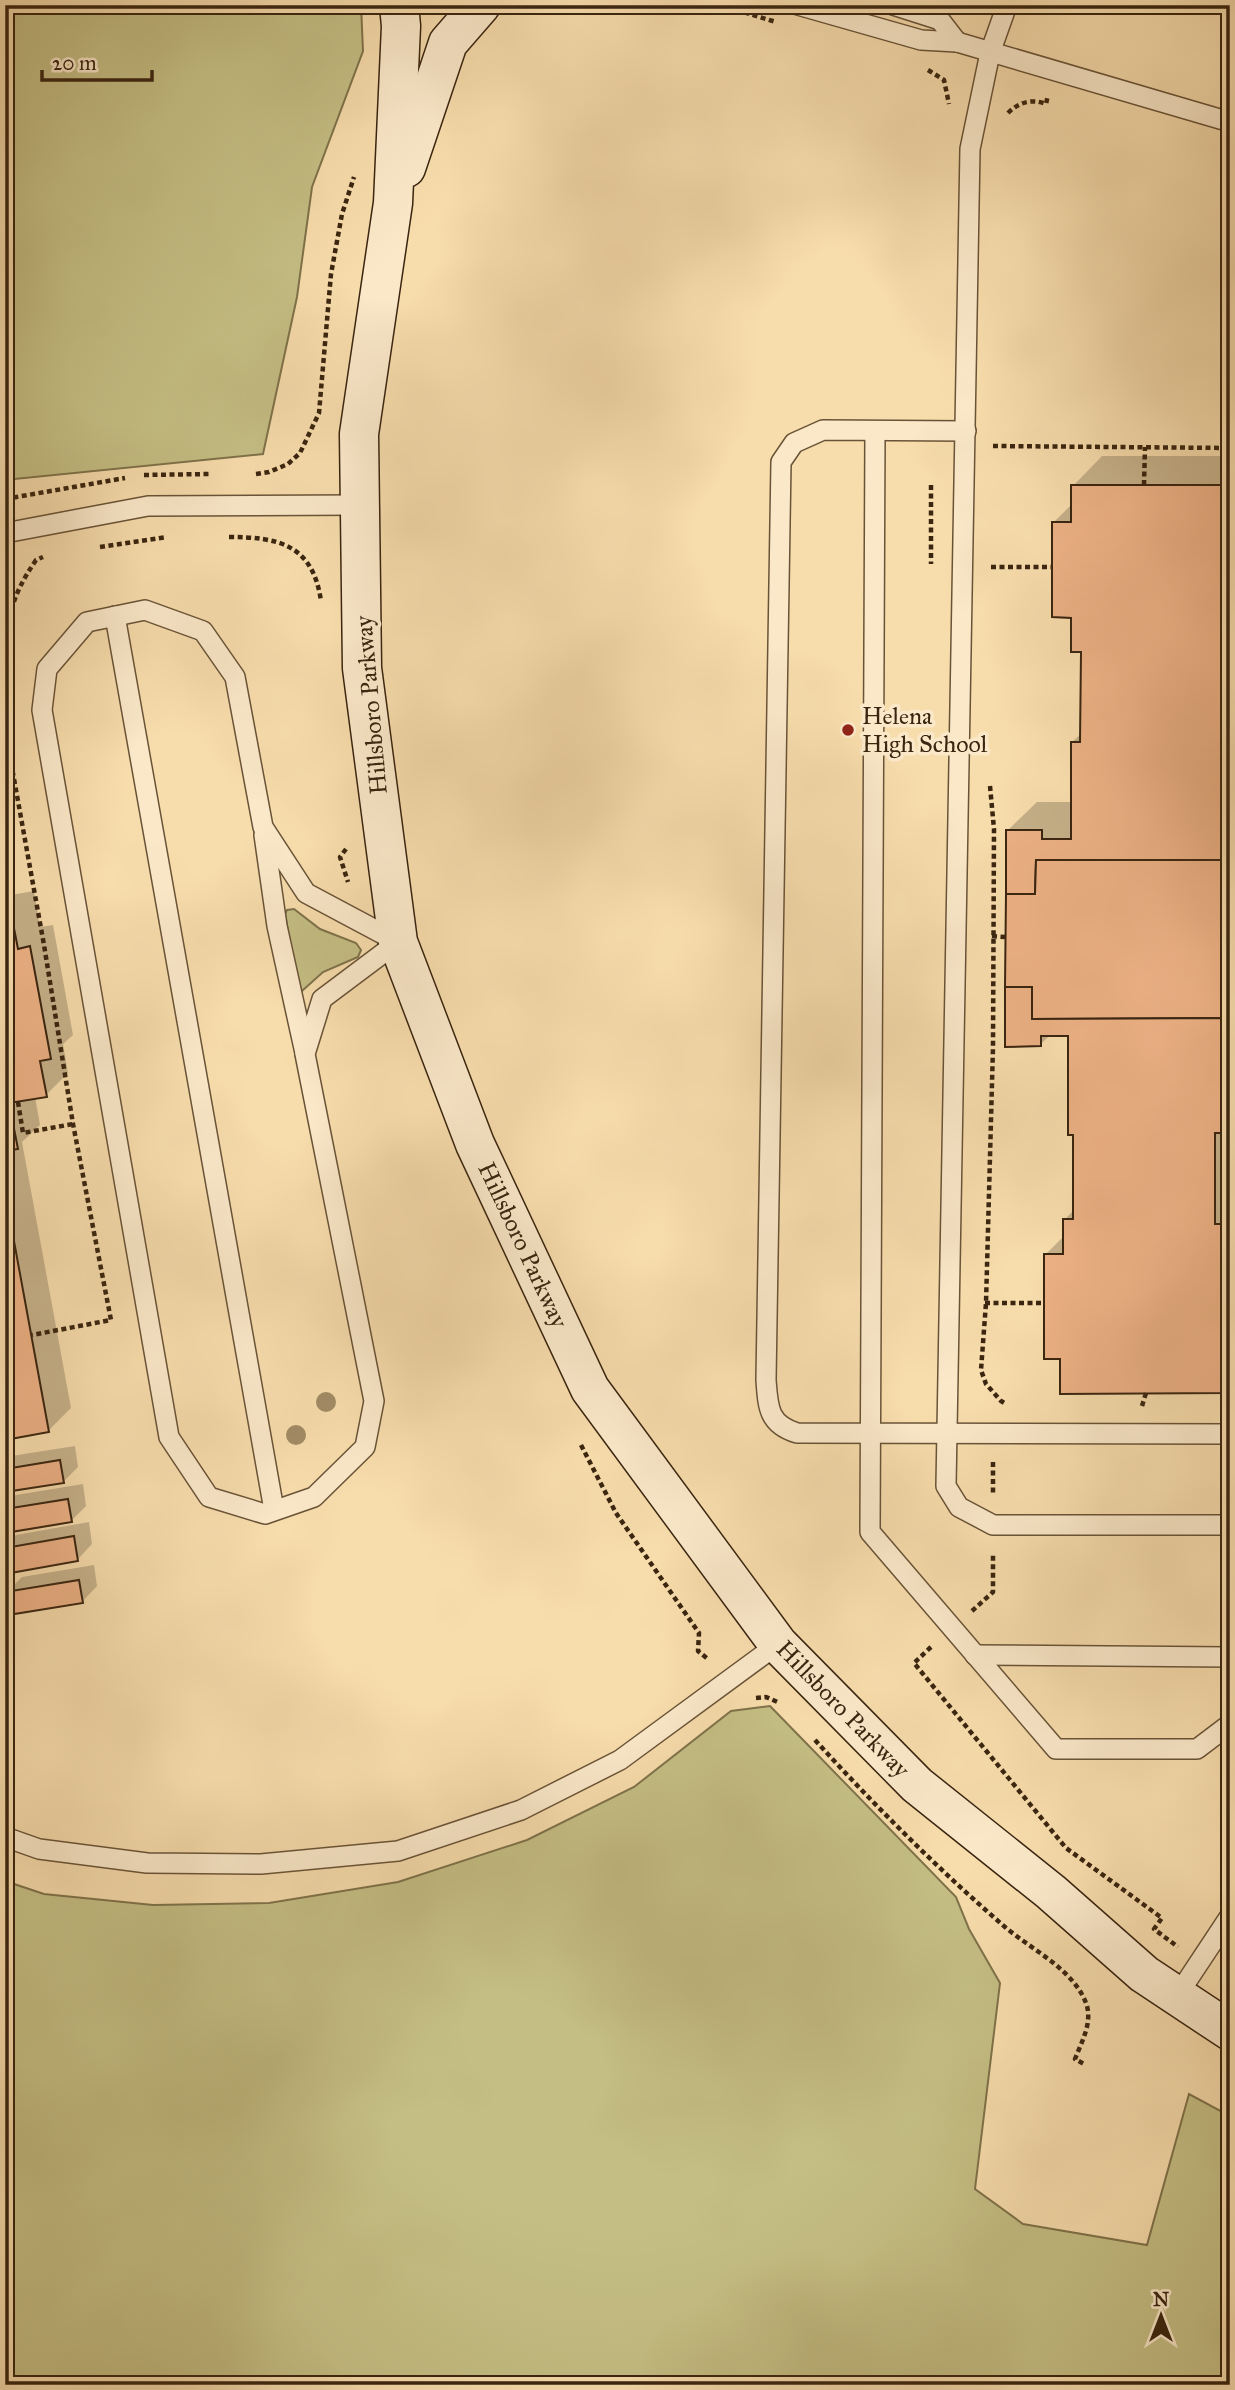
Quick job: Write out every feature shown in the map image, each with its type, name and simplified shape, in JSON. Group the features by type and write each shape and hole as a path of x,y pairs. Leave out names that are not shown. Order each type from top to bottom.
{"street":[{"name":"Hillsboro Parkway","path":"400,5 393,203 359,434 362,668 398,942 475,1144 590,1389 778,1644 917,1786 1051,1892 1144,1974 1230,2031"},
{"name":"Hillsboro Parkway","path":"393,203 448,43 481,5"}],"lane":[{"path":"798,5 921,40 957,42 1230,122"},
{"path":"893,5 940,20 957,42"},
{"path":"1007,5 990,53 970,149 946,1486 959,1507 993,1525 1230,1525"},
{"path":"966,431 823,430 794,443 781,462 766,1380 768,1406 783,1429 797,1433 1230,1434"},
{"path":"875,431 870,1532 1056,1749 1197,1749 1230,1724"},
{"path":"5,533 148,506 360,505"},
{"path":"145,610 203,631 235,677 263,827 277,926 373,1401 365,1447 314,1497 265,1514 209,1497 169,1437 42,709 47,669 87,622 145,610"},
{"path":"115,616 274,1510"},
{"path":"263,827 306,893 398,942 322,999 305,1054"},
{"path":"5,1837 39,1849 147,1863 261,1864 398,1851 521,1810 620,1760 778,1644"},
{"path":"975,1655 1230,1657"},
{"path":"1177,1996 1230,1916"}],"path":[{"path":"256,474 288,464 300,453 319,413 331,274 342,214 357,169"},
{"path":"989,446 1230,448"},
{"path":"1144,485 1145,447"},
{"path":"5,729 73,1124 111,1320 32,1335"},
{"path":"989,776 994,830 993,1047 986,1303 981,1370 986,1384 1001,1401 1010,1405"},
{"path":"18,1102 23,1133 73,1124"},
{"path":"951,1303 1044,1303"},
{"path":"1141,1409 1154,1409"},
{"path":"914,1663 1066,1848 1162,1918"},
{"path":"755,1698 766,1697 785,1707"},
{"path":"809,1733 880,1811 1006,1928 1063,1972 1078,1988 1087,2005 1088,2022 1075,2059 1084,2064"}],"shaded area":[{"path":"5,5 361,5 363,51 312,187 297,297 263,454 5,480"},
{"path":"294,909 320,929 356,943 361,950 358,957 323,972 302,991 298,988 285,914 287,910"},
{"path":"770,1706 956,1897 969,1929 1000,1983 975,2189 1023,2224 1147,2245 1189,2094 1230,2116 1230,2385 5,2385 5,1881 44,1894 153,1905 269,1903 398,1882 527,1840 634,1787 731,1711"}],"building":[{"path":"1071,485 1230,485 1230,639 1229,653 1221,655 1221,741 1227,741 1227,837 1230,837 1230,860 1036,860 1035,894 1006,894 1006,830 1042,830 1042,839 1071,839 1071,742 1080,742 1081,652 1071,652 1071,618 1052,617 1052,522 1071,522"},
{"path":"1036,860 1230,860 1230,1018 1032,1019 1032,987 1005,987 1006,894 1035,894"},
{"path":"11,913 18,949 30,946 51,1059 40,1061 47,1097 9,1103 18,1149 5,1151 5,914"},
{"path":"1005,987 1032,987 1032,1019 1230,1018 1230,1036 1223,1036 1223,1133 1215,1133 1215,1224 1222,1224 1222,1241 1230,1241 1230,1378 1227,1378 1227,1393 1060,1394 1060,1359 1044,1359 1044,1254 1063,1254 1063,1219 1073,1219 1073,1135 1068,1135 1068,1036 1041,1036 1041,1046 1005,1047"},
{"path":"5,1192 49,1432 5,1440"},
{"path":"60,1460 64,1483 5,1492 5,1469"},
{"path":"68,1499 72,1522 5,1533 5,1509"},
{"path":"74,1536 78,1561 5,1574 5,1548"},
{"path":"79,1580 83,1603 8,1615 5,1592"}],"place":[{"name":"Helena High School","path":"848,730"}]}
